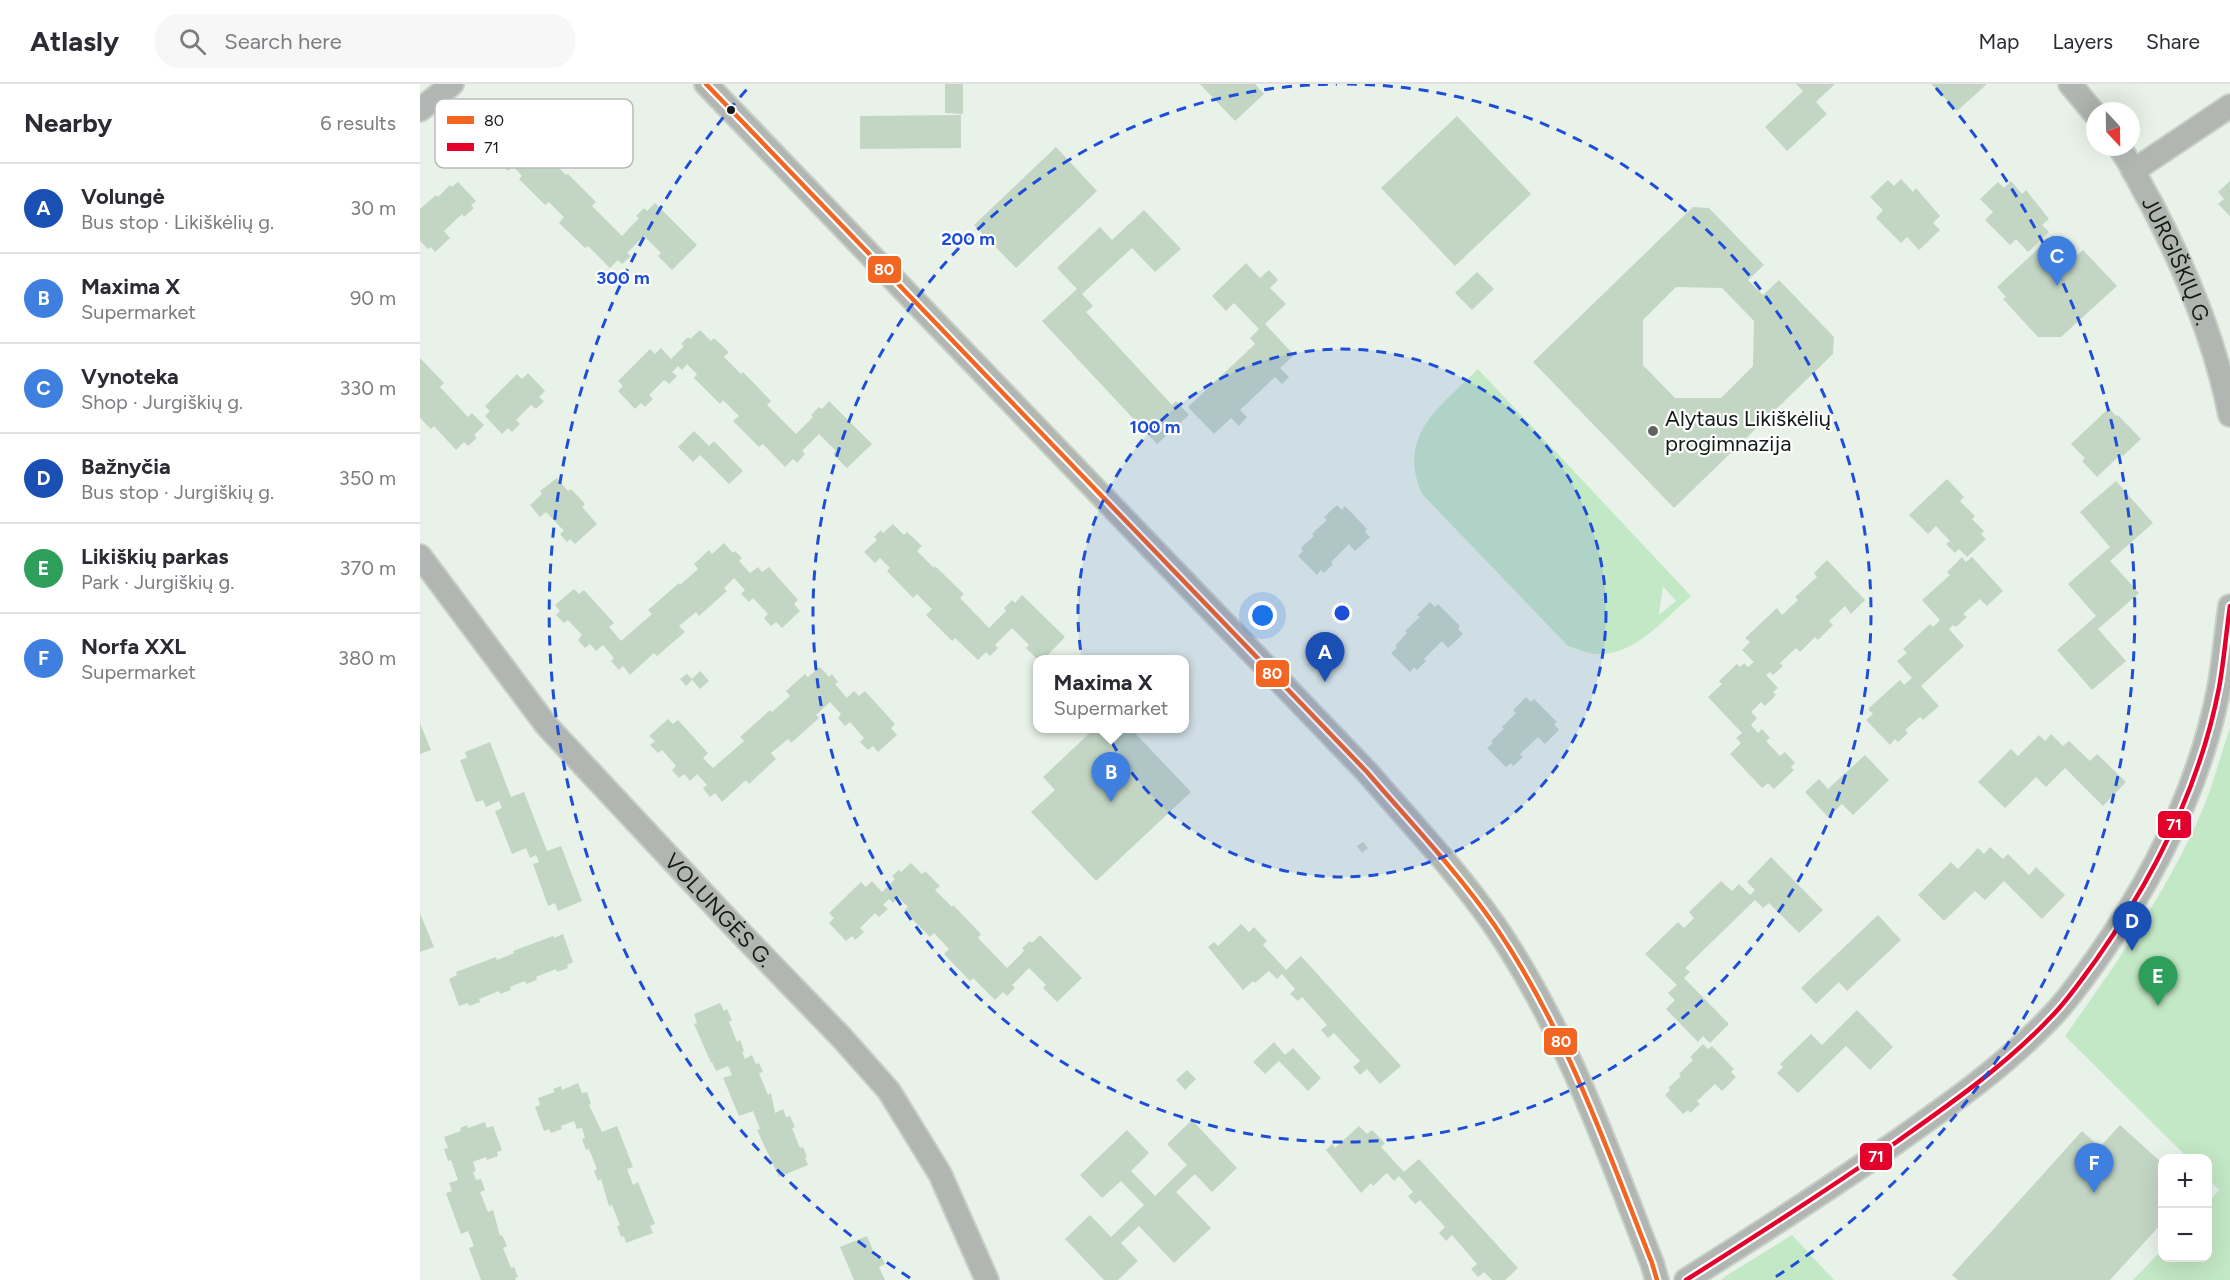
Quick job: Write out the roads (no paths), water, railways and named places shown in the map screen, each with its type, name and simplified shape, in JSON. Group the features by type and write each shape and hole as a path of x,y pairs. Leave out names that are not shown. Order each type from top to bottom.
{"street":[{"path":"420,110 452,84"},
{"path":"706,84 1359,763 1461,882 1494,926 1522,970 1549,1021 1604,1142 1657,1280"},
{"path":"2070,84 2086,103"},
{"path":"2133,171 2230,106"},
{"name":"JURGIŠKIŲ G.","path":"2124,156 2166,233 2202,315 2223,378 2230,415"},
{"name":"VOLUNGĖS G.","path":"420,556 547,726 702,893 843,1039 889,1091 940,1174 987,1280"},
{"path":"1686,1280 1857,1169 1956,1100 2016,1052 2053,1016 2106,944 2163,848 2188,790 2204,744 2219,688 2230,606"}],"place":[{"name":"Vynoteka","path":"2057,286"},
{"name":"Alytaus Likiškėlių progimnazija","path":"1653,431"},
{"name":"Volungė","path":"1325,682"},
{"name":"Maxima X","path":"1111,802"},
{"name":"Bažnyčia","path":"2132,951"},
{"name":"Likiškių parkas","path":"2158,1006"},
{"name":"Norfa XXL","path":"2094,1193"}]}
